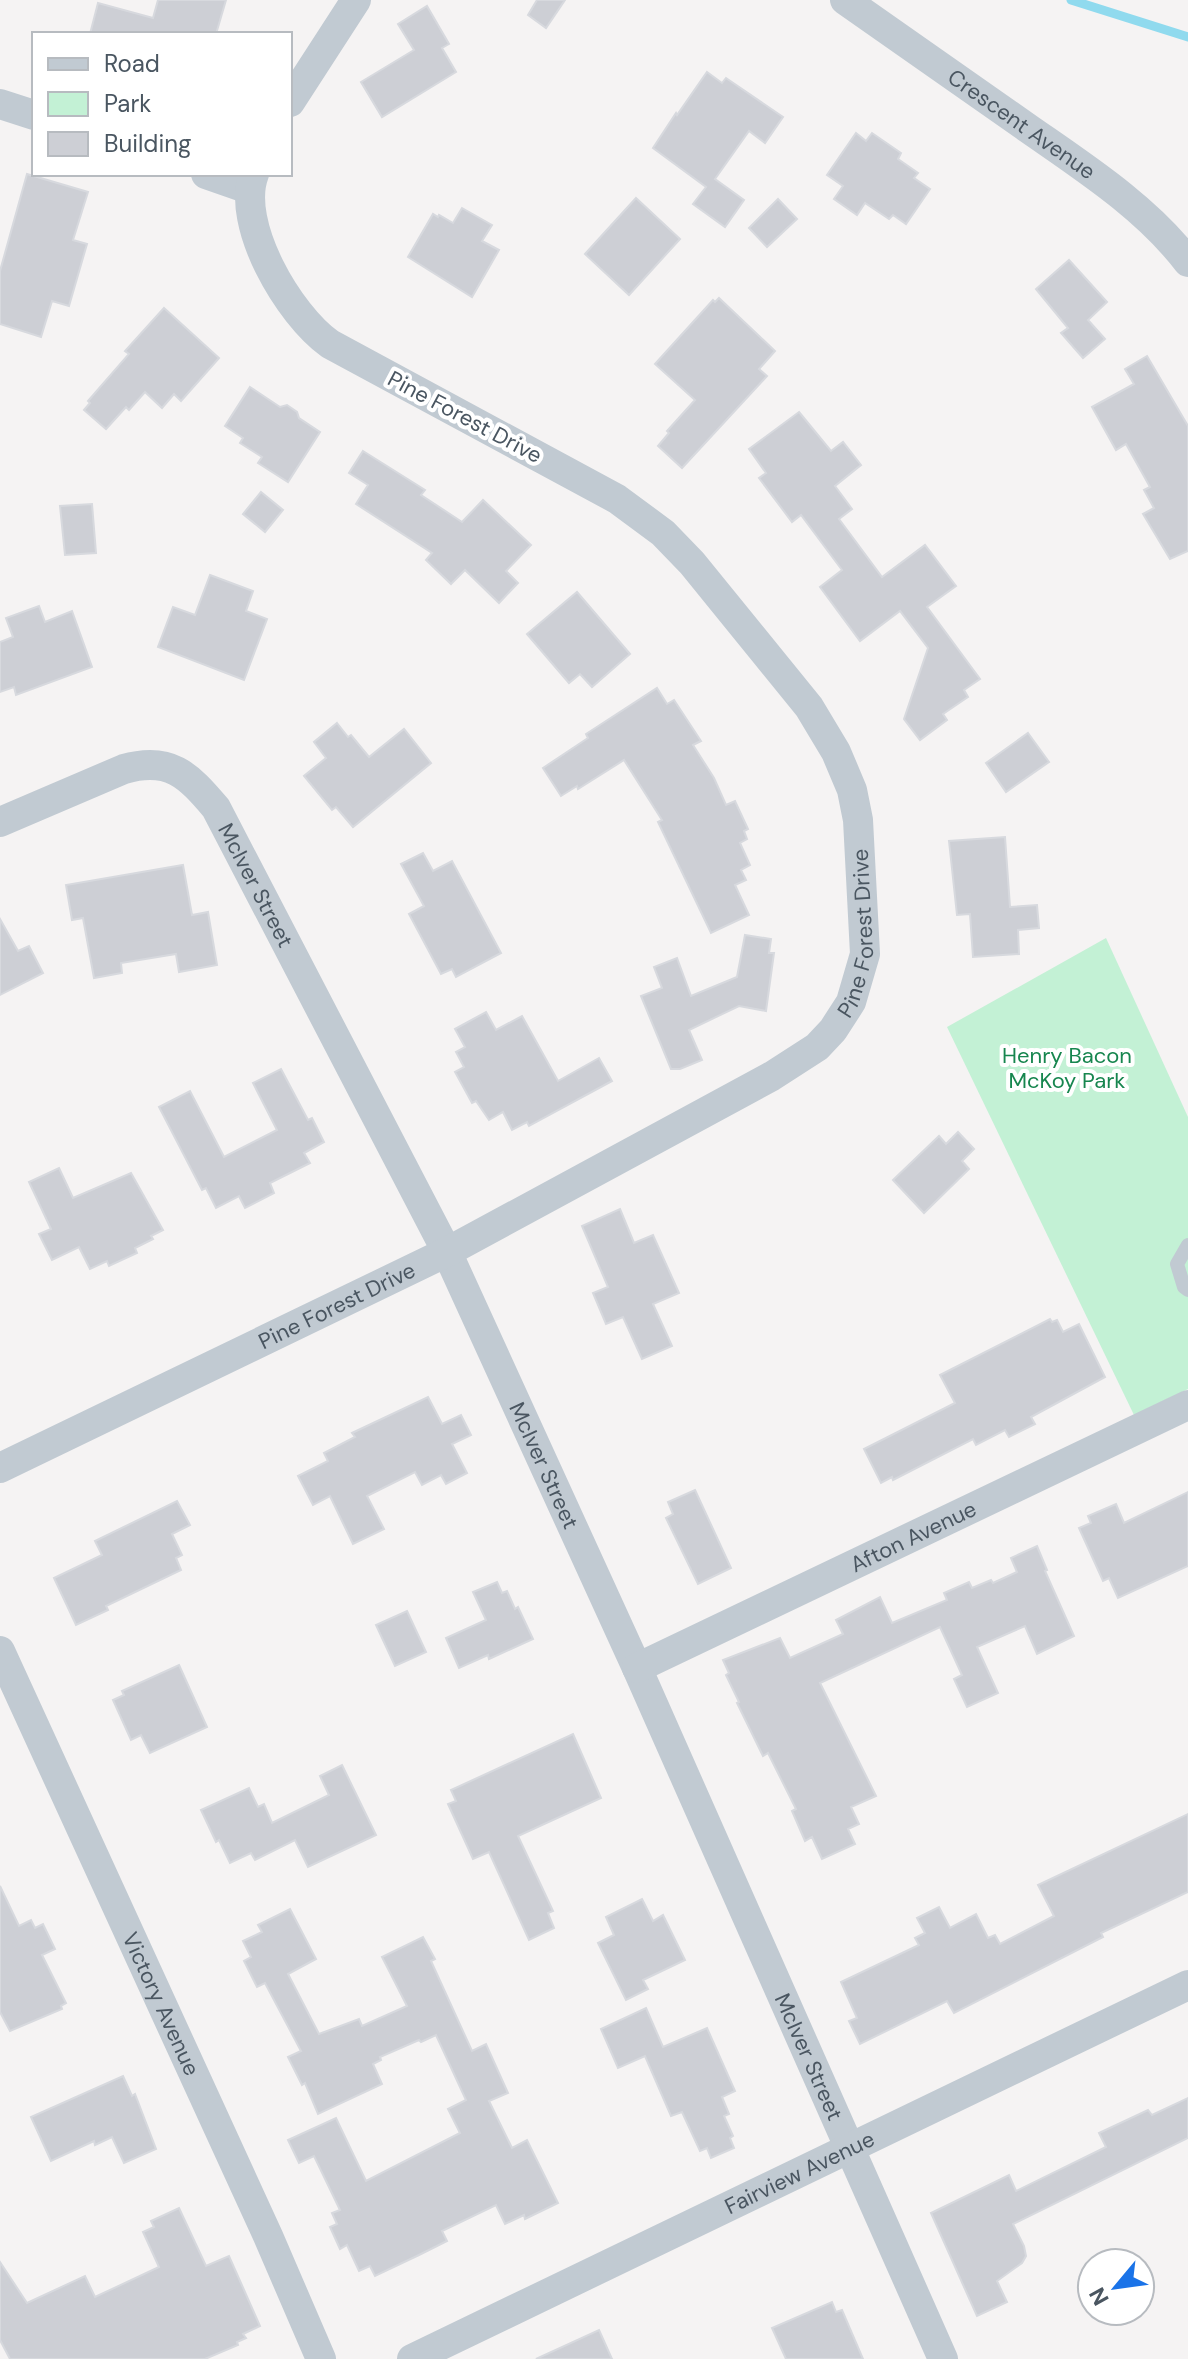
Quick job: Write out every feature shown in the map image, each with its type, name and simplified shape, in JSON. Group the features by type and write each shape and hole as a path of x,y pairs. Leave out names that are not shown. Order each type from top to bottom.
{"street":[{"path":"292,99 356,0"},
{"name":"Crescent Avenue","path":"845,0 1077,162 1144,216 1188,262"},
{"path":"0,104 32,114"},
{"path":"219,176 252,181"},
{"name":"Pine Forest Drive","path":"0,1468 447,1252 772,1076 817,1047 833,1030 851,1002 865,954 858,820 852,790 809,707 692,563 663,533 617,499 330,344 315,333 281,289 266,262 251,208 252,181"},
{"name":"McIver Street","path":"0,822 124,769 146,763 168,767 192,779 216,808 447,1252 637,1668 943,2359"},
{"name":"Afton Avenue","path":"637,1668 1188,1405"},
{"name":"Victory Avenue","path":"0,1651 268,2236 321,2359"},
{"name":"Fairview Avenue","path":"412,2359 1188,1985"}],"lane":[{"path":"1188,1245 1177,1264 1184,1287 1188,1290"}],"green space":[{"name":"Henry Bacon McKoy Park","path":"1106,938 1188,1117 1188,1389 1134,1415 947,1027"}],"building":[{"path":"158,0 226,0 217,32 91,32 98,3 153,18"},
{"path":"537,0 565,0 546,28 528,15"},
{"path":"427,6 449,44 442,48 456,72 382,117 361,82 414,50 398,24"},
{"path":"707,72 722,83 726,78 783,117 765,143 749,131 715,179 744,200 725,227 693,204 706,187 653,148"},
{"path":"856,133 866,141 872,133 901,153 898,159 918,173 914,178 930,189 906,224 893,215 889,219 865,203 857,215 834,199 843,186 827,175"},
{"path":"27,174 88,192 73,240 87,244 69,306 52,301 41,337 0,324 0,271"},
{"path":"636,198 680,239 629,295 585,254"},
{"path":"778,199 797,219 767,247 749,228"},
{"path":"462,208 492,225 482,241 499,250 472,297 408,257 433,214 453,223"},
{"path":"1069,260 1107,302 1088,320 1105,339 1083,358 1061,333 1068,328 1036,289"},
{"path":"719,298 775,351 759,369 767,376 682,468 658,446 695,400 655,364 713,300 715,302"},
{"path":"164,308 219,358 181,401 174,394 162,408 145,392 106,429 84,410 90,403 88,401 129,354 125,351"},
{"path":"1147,356 1188,426 1188,551 1170,559 1143,514 1154,508 1144,490 1150,487 1126,444 1116,450 1092,407 1134,384 1125,369"},
{"path":"250,387 280,407 287,405 297,412 299,418 320,432 288,482 258,463 262,457 240,443 243,438 225,426"},
{"path":"799,412 831,451 843,442 861,465 835,486 852,509 839,519 882,577 925,545 956,586 927,607 980,679 964,690 968,697 943,714 947,720 920,740 904,719 928,648 900,611 860,641 820,587 842,570 801,515 792,522 759,478 766,473 749,449"},
{"path":"363,451 425,490 421,495 462,522 483,500 531,545 506,571 518,583 499,603 465,570 451,584 426,560 432,553 356,504 368,485 349,473"},
{"path":"261,492 283,510 265,532 243,514"},
{"path":"92,504 96,553 65,555 60,506"},
{"path":"210,575 253,591 246,611 267,619 244,680 158,647 173,607 195,615"},
{"path":"577,592 630,654 592,687 580,674 569,683 527,634"},
{"path":"39,606 45,622 72,611 92,667 16,695 14,687 0,692 0,642 13,637 6,618"},
{"path":"657,688 667,704 674,700 701,741 693,745 714,778 726,805 735,801 748,829 744,831 747,839 740,843 750,865 741,870 746,880 735,885 749,915 711,933 658,822 662,820 624,760 561,796 543,768 588,738 586,734"},
{"path":"337,723 369,757 404,729 431,763 353,827 336,807 332,810 304,776 326,758 314,742"},
{"path":"1028,733 1049,762 1006,792 986,763"},
{"path":"1005,837 1010,907 1037,905 1039,928 1018,930 1019,954 973,957 970,914 957,915 949,841"},
{"path":"423,853 433,871 452,861 501,953 456,977 452,969 441,974 409,914 424,906 401,864"},
{"path":"183,865 192,915 208,912 217,965 179,972 176,954 121,963 122,973 94,978 83,918 72,920 66,885"},
{"path":"0,919 18,951 29,946 43,973 0,995"},
{"path":"745,935 771,939 769,953 774,953 766,1011 739,1006 689,1030 702,1060 680,1069 671,1069 641,996 662,988 654,967 677,958 691,996 737,977"},
{"path":"486,1012 496,1030 522,1016 558,1081 599,1058 612,1081 529,1126 527,1122 512,1130 503,1112 489,1120 476,1101 472,1103 455,1072 464,1067 456,1052 465,1047 455,1029"},
{"path":"281,1069 308,1120 312,1118 324,1142 304,1153 310,1163 270,1183 274,1193 245,1208 239,1196 216,1208 206,1188 202,1190 159,1107 190,1091 224,1157 277,1130 253,1083"},
{"path":"958,1132 974,1149 962,1161 969,1169 924,1213 893,1180 939,1136 946,1144"},
{"path":"59,1168 73,1198 131,1173 163,1230 135,1248 137,1253 109,1266 107,1261 90,1269 79,1247 52,1260 39,1234 51,1229 29,1182"},
{"path":"620,1209 634,1243 653,1235 679,1293 653,1304 672,1346 642,1359 623,1317 606,1324 593,1293 608,1287 582,1226"},
{"path":"1050,1319 1052,1322 1057,1320 1063,1332 1079,1324 1105,1377 1031,1417 1035,1424 1009,1437 1005,1430 976,1445 973,1439 893,1480 892,1477 881,1483 864,1449 955,1403 940,1375"},
{"path":"428,1397 442,1424 461,1415 471,1435 452,1444 467,1473 446,1484 441,1475 422,1485 415,1472 367,1496 384,1529 353,1544 330,1496 313,1505 298,1476 328,1461 324,1453 355,1437 352,1433"},
{"path":"695,1490 731,1568 698,1584 666,1518 673,1514 668,1502"},
{"path":"1188,1492 1188,1566 1118,1598 1109,1578 1103,1581 1079,1528 1091,1523 1088,1516 1116,1504 1124,1523"},
{"path":"177,1501 190,1525 172,1534 182,1555 176,1558 181,1570 106,1606 108,1610 76,1625 54,1578 102,1555 95,1541"},
{"path":"1037,1546 1074,1636 1037,1654 1025,1626 977,1647 998,1693 967,1707 954,1679 962,1675 940,1627 820,1683 876,1796 851,1807 859,1824 848,1829 855,1844 822,1859 812,1837 805,1841 792,1811 796,1809 768,1753 763,1756 737,1703 723,1660 780,1638 790,1658 843,1634 836,1620 880,1597 892,1623 947,1600 944,1593 969,1582 972,1588 1017,1572 1011,1558"},
{"path":"497,1582 502,1593 507,1591 515,1609 518,1607 533,1639 489,1659 488,1655 459,1668 446,1638 486,1620 473,1592"},
{"path":"407,1611 426,1652 395,1666 376,1625"},
{"path":"179,1665 207,1727 150,1753 141,1735 131,1740 113,1700 124,1695 122,1691"},
{"path":"573,1734 601,1798 518,1836 553,1911 548,1913 554,1928 529,1940 489,1852 473,1859 448,1804 456,1801 451,1790"},
{"path":"342,1765 376,1835 308,1867 295,1840 255,1860 251,1853 230,1863 201,1810 249,1788 258,1807 264,1804 272,1823 329,1795 320,1776"},
{"path":"1188,1814 1188,1892 1101,1933 1103,1937 954,2013 947,2001 860,2044 849,2021 857,2018 841,1982 919,1945 915,1938 925,1933 917,1918 939,1907 950,1928 976,1914 988,1938 995,1935 1000,1944 1054,1916 1038,1885"},
{"path":"0,1886 19,1926 31,1920 35,1928 43,1924 55,1949 42,1955 66,2003 61,2006 62,2009 10,2031 0,2012"},
{"path":"642,1899 653,1921 663,1915 685,1960 643,1980 648,1989 626,2000 598,1943 614,1935 606,1917"},
{"path":"290,1909 316,1959 288,1974 319,2034 359,2019 362,2026 407,2006 382,1957 423,1937 472,2051 486,2044 508,2093 489,2101 512,2148 527,2140 558,2203 525,2219 524,2215 505,2224 496,2205 442,2231 447,2241 419,2255 375,2276 370,2266 359,2271 347,2245 340,2249 330,2227 337,2224 332,2213 340,2210 314,2156 299,2163 288,2140 336,2118 366,2181 460,2133 448,2109 466,2100 436,2035 380,2057 381,2060 373,2064 382,2084 318,2114 305,2083 302,2085 288,2057 301,2051 265,1983 257,1987 244,1961 251,1957 243,1941 262,1932 258,1925"},
{"path":"646,2008 663,2047 707,2028 735,2091 722,2097 729,2114 724,2116 733,2136 730,2138 734,2148 711,2158 707,2148 700,2151 682,2112 671,2116 645,2056 618,2068 601,2029"},
{"path":"123,2076 132,2096 135,2094 156,2149 124,2163 112,2137 95,2145 94,2141 51,2161 31,2117"},
{"path":"1188,2098 1188,2138 1013,2224 1026,2256 1022,2263 997,2281 1007,2302 977,2316 931,2213 1009,2175 1016,2191 1106,2147 1099,2133 1148,2110 1152,2115"},
{"path":"179,2208 206,2266 229,2256 260,2326 243,2334 246,2338 237,2342 238,2345 205,2359 10,2359 0,2340 0,2262 27,2303 85,2276 95,2297 159,2267 143,2232 154,2227 151,2221"},
{"path":"832,2302 836,2312 842,2310 863,2359 786,2359 772,2328"},
{"path":"599,2330 612,2359 536,2359"}],"waterway":[{"path":"1071,0 1188,37"}]}
